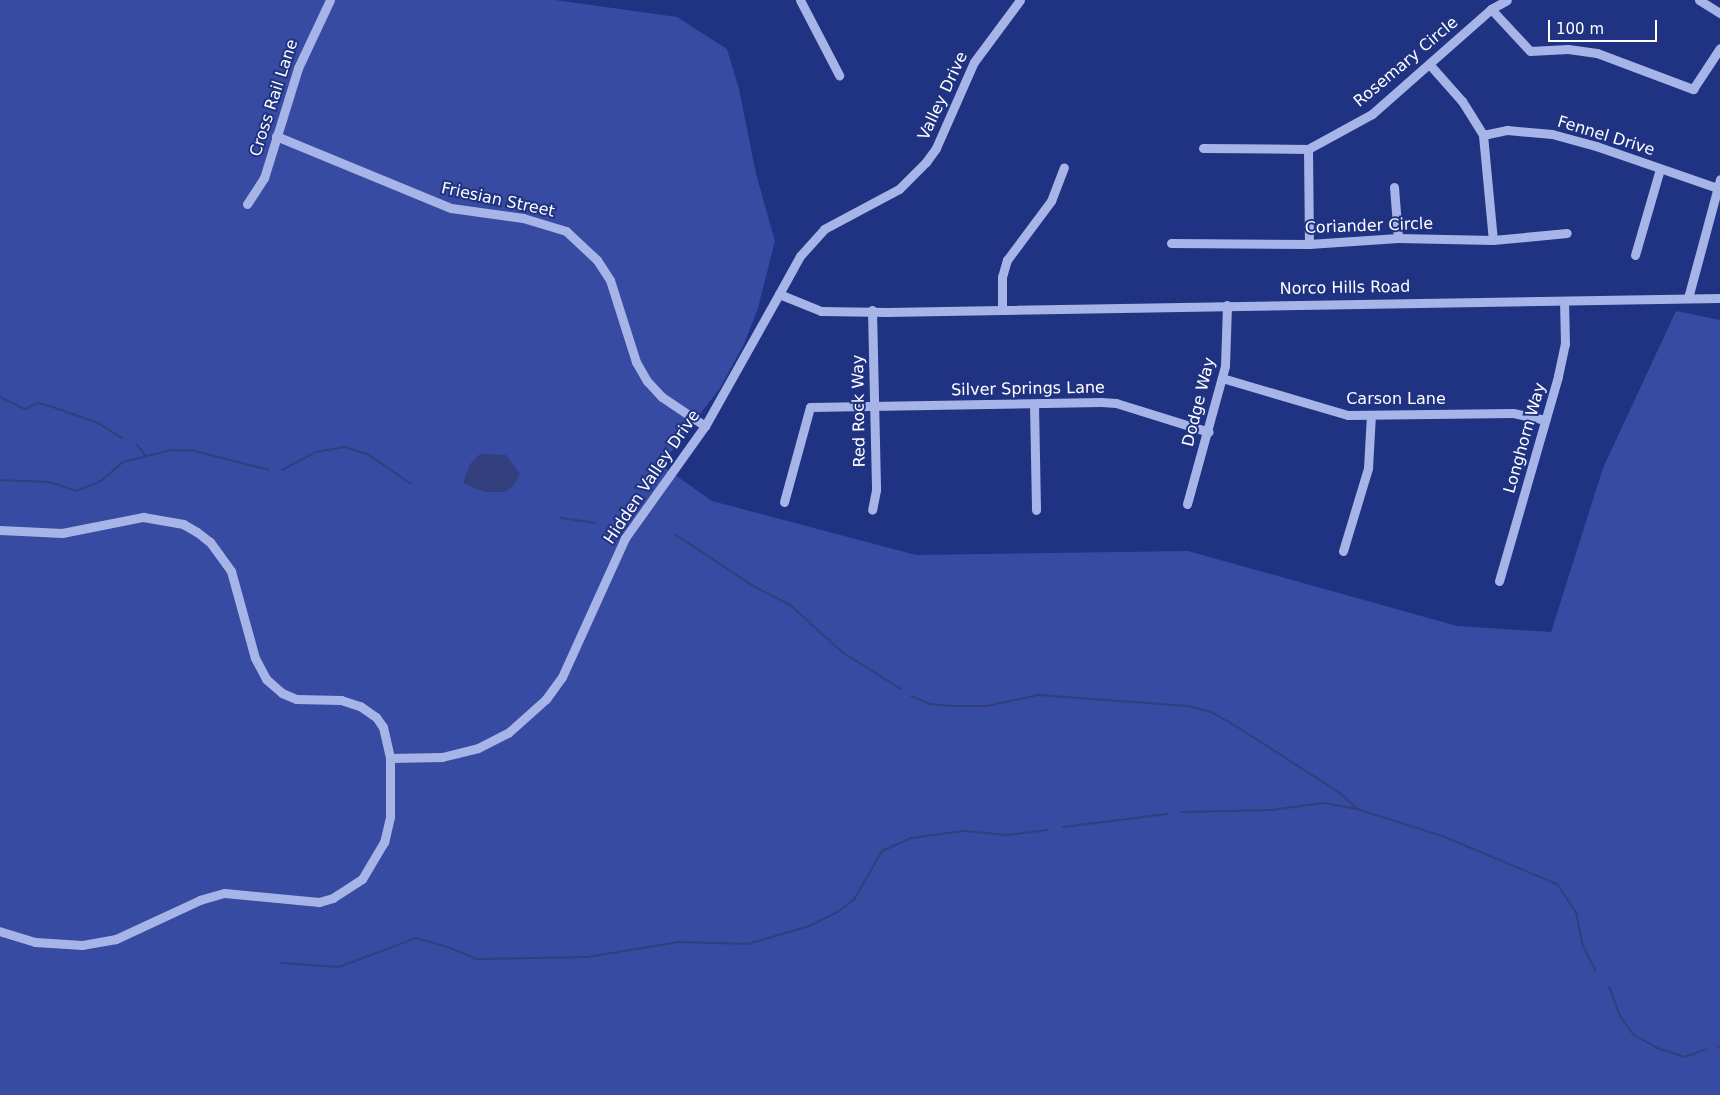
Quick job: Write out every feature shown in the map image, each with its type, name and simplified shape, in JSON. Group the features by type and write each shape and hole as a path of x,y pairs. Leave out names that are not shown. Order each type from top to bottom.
{"street":[{"name":"Cross Rail Lane","path":"247,204 264,178 298,68 330,0"},
{"path":"800,0 839,75"},
{"name":"Valley Drive","path":"779,294 800,256 824,229 899,188 926,162 936,148 974,62 1020,0"},
{"name":"Rosemary Circle","path":"1203,148 1308,149 1372,114 1430,65 1491,9 1507,0"},
{"path":"1699,0 1720,12"},
{"path":"1491,9 1530,51 1568,49 1597,54 1693,90 1720,48"},
{"path":"1430,65 1462,101 1483,135 1493,240"},
{"name":"Fennel Drive","path":"1483,135 1507,130 1552,134 1718,189"},
{"name":"Friesian Street","path":"276,136 451,208 523,218 566,231 597,260 610,280 636,362 647,381 662,397 705,426"},
{"path":"1308,149 1309,244"},
{"path":"1002,309 1002,277 1007,260 1051,201 1064,167"},
{"path":"1635,255 1660,169"},
{"path":"1688,298 1720,179"},
{"path":"1394,187 1398,238"},
{"name":"Coriander Circle","path":"1171,243 1309,244 1398,238 1493,240 1567,233"},
{"path":"779,294 821,311 872,310"},
{"name":"Hidden Valley Drive","path":"390,758 442,757 478,748 508,733 546,699 562,677 625,538 705,426 748,354 779,294"},
{"name":"Norco Hills Road","path":"872,310 1720,298"},
{"name":"Longhorn Way","path":"1499,581 1565,344 1564,301"},
{"name":"Dodge Way","path":"1187,504 1209,432 1222,378 1228,342 1227,305"},
{"name":"Red Rock Way","path":"872,310 876,490 872,510"},
{"name":"Carson Lane","path":"1222,378 1334,413 1513,413 1545,420"},
{"name":"Silver Springs Lane","path":"784,502 810,407 1116,403 1209,432"},
{"path":"1034,404 1036,510"},
{"path":"1343,552 1368,468 1371,414"},
{"path":"0,530 62,533 143,517 183,524 197,532 210,542 231,571 255,658 266,678 282,693 296,699 341,700 360,706 376,717 383,727 390,758 390,816 384,842 362,879 333,898 319,902 224,893 200,900 116,939 82,945 35,942 0,931"}],"shaded area":[{"path":"0,0 555,0 677,17 727,49 739,89 756,174 775,241 758,308 744,344 720,388 661,465 712,501 916,555 1188,551 1457,626 1551,632 1603,468 1676,311 1720,320 1720,1095 0,1095"},
{"path":"480,454 506,455 520,474 513,486 504,492 485,492 463,483 470,464"}],"waterway":[{"path":"0,397 25,409 38,403 50,406 98,423 122,438"},
{"path":"137,445 146,456"},
{"path":"282,470 316,452 345,447 369,455 411,484"},
{"path":"0,480 49,482 76,491 101,481 123,462 171,450 195,451 269,470"},
{"path":"561,518 595,523"},
{"path":"676,535 755,587 789,604 842,652 901,689"},
{"path":"911,696 930,704 953,706 987,706 1038,695 1189,706 1213,713 1239,728 1340,793 1356,808"},
{"path":"1181,812 1272,810 1323,803 1357,809 1442,836 1557,884 1576,912 1582,944 1596,971"},
{"path":"1063,827 1167,814"},
{"path":"281,963 339,967 416,938 448,947 476,959 587,957 679,942 748,944 809,926 838,912 855,898 882,851 911,838 964,831 1007,835 1048,830"},
{"path":"1609,987 1620,1016 1634,1035 1657,1048 1685,1057 1707,1049"}]}
